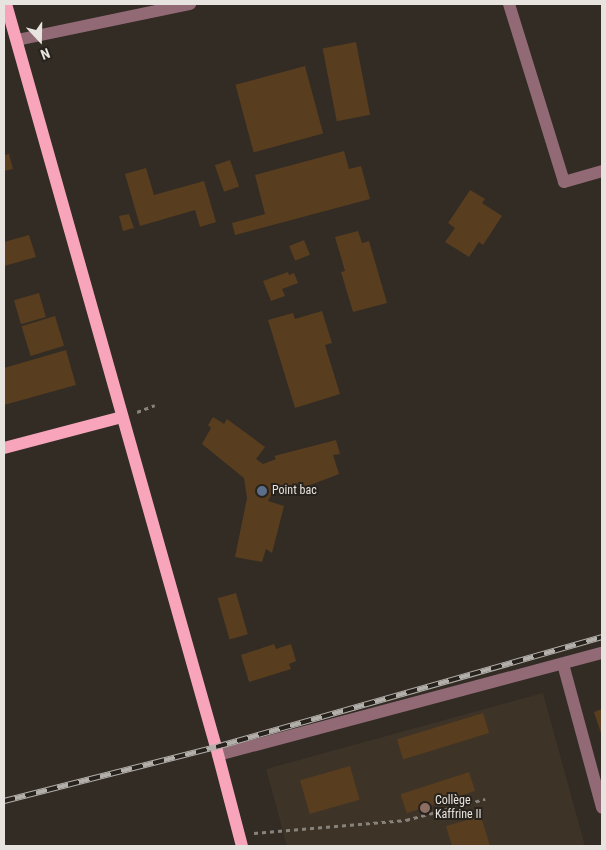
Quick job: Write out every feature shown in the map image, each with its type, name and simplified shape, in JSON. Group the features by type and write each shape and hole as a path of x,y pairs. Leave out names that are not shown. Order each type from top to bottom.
{"main road":[{"path":"5,6 17,40 218,755 240,840"},
{"path":"4,448 122,416"}],"street":[{"path":"17,40 190,4"},
{"path":"509,4 564,182 602,171"},
{"path":"218,755 602,653"},
{"path":"563,664 602,808"}],"path":[{"path":"240,840 406,820 485,799"}],"shaded area":[{"name":"Collège Kaffrine II","path":"543,693 585,846 287,846 266,769"}],"building":[{"path":"356,42 370,115 337,121 323,48"},
{"path":"305,66 323,134 254,152 235,85"},
{"path":"344,151 349,169 361,166 370,199 235,235 232,223 265,214 255,175"},
{"path":"9,154 13,169 4,171 4,155"},
{"path":"230,160 239,186 224,192 215,165"},
{"path":"146,168 154,195 204,181 216,222 200,227 195,210 140,226 125,174"},
{"path":"470,190 485,199 482,203 502,216 483,245 479,242 469,257 445,242 455,228 448,223"},
{"path":"129,214 134,228 123,231 119,216"},
{"path":"358,231 362,243 369,241 387,303 353,312 341,272 345,271 335,237"},
{"path":"29,235 36,257 4,266 4,242"},
{"path":"304,240 310,255 295,261 289,246"},
{"path":"288,272 289,275 294,273 298,283 282,289 285,296 271,301 263,281"},
{"path":"39,293 46,317 21,324 14,300"},
{"path":"322,311 332,343 325,345 340,394 295,408 268,320 293,313 295,319"},
{"path":"55,316 64,346 31,356 22,326"},
{"path":"66,350 76,385 4,405 4,368"},
{"name":"Point bac","path":"213,417 224,424 227,419 265,447 256,459 263,464 276,459 274,456 336,440 340,454 333,455 339,474 287,494 284,489 273,492 268,501 284,506 272,553 266,549 262,562 235,557 247,498 244,478 202,444 211,428 208,425"},
{"path":"236,593 248,634 230,640 218,598"},
{"path":"274,644 276,649 291,644 296,661 289,664 291,669 249,682 241,655"},
{"path":"602,709 602,736 594,712"},
{"path":"483,713 489,733 403,759 397,739"},
{"path":"350,766 360,800 310,814 300,780"},
{"path":"469,772 475,791 407,813 401,794"},
{"path":"481,816 490,846 452,846 446,826"}],"railway":[{"path":"4,801 216,747 602,637"}],"place":[{"name":"Point bac","path":"262,491"},
{"name":"Collège Kaffrine II","path":"425,808"}]}
